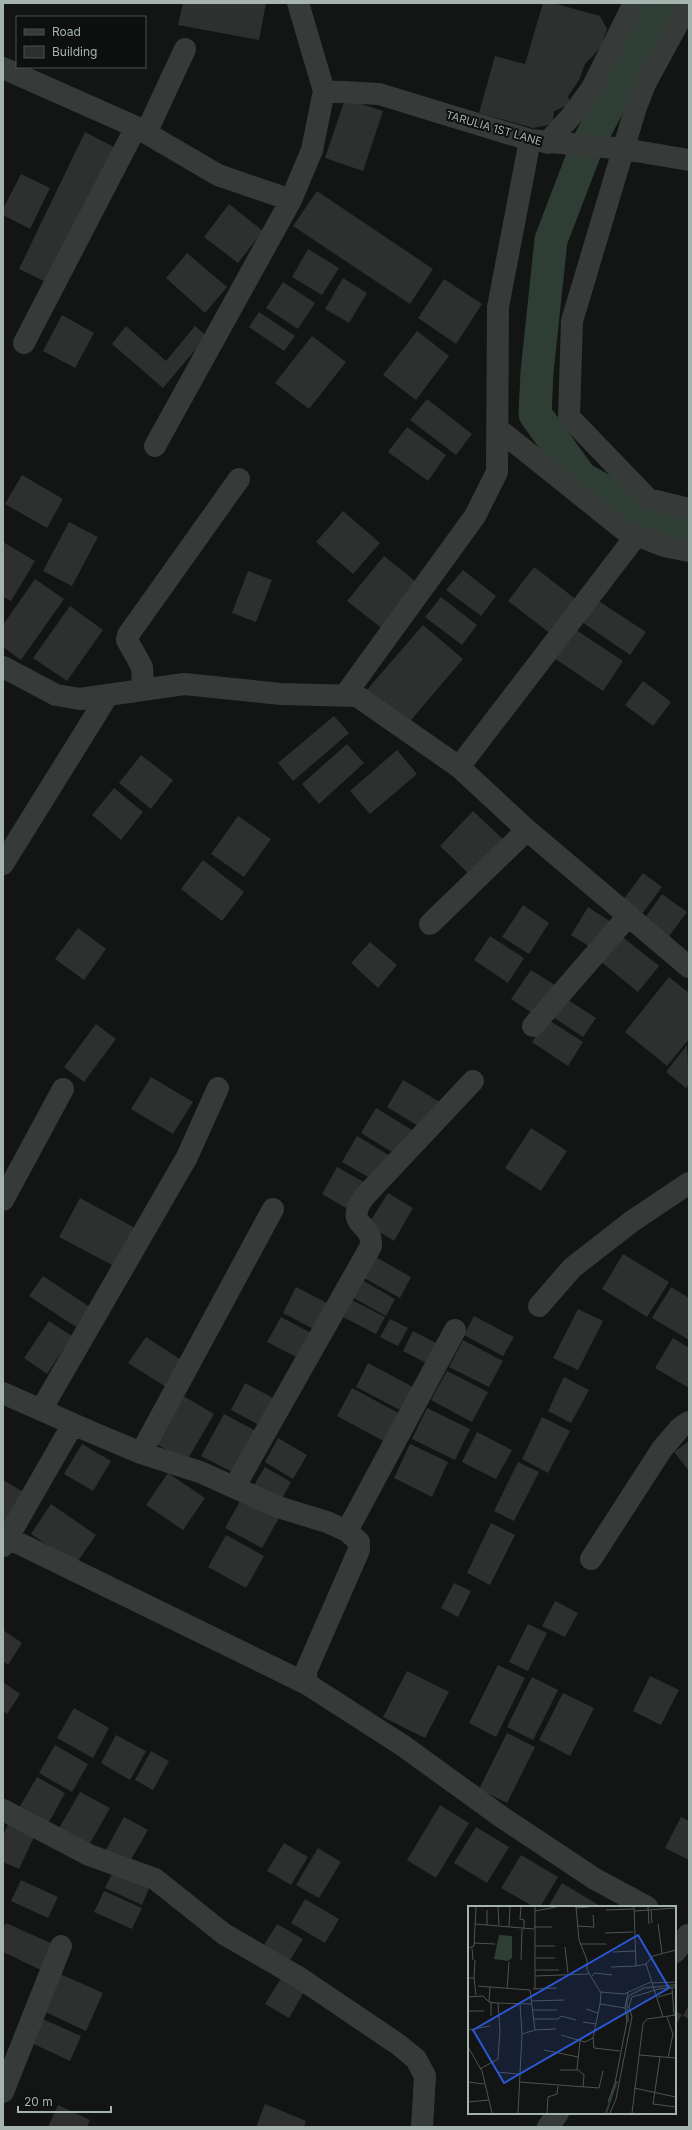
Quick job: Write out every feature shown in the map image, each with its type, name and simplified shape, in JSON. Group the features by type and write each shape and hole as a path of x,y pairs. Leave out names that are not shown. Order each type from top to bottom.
{"street":[{"path":"155,446 291,200 312,150 324,91 298,3"},
{"path":"345,695 475,516 497,472 498,307 544,142 574,113 592,88 634,3"},
{"path":"688,3 645,84 616,149 572,321 569,417 648,499 689,509"},
{"path":"24,343 185,49"},
{"path":"3,68 141,130 218,175 291,200"},
{"name":"TARULIA 1ST LANE","path":"324,91 379,94 544,142 616,149 689,160"},
{"path":"497,428 624,530 664,546 689,551"},
{"path":"143,688 142,667 127,640 128,635 239,479"},
{"path":"459,767 636,536"},
{"path":"3,667 56,695 80,698 108,695 143,688 184,684 281,694 357,696 459,767 527,830 689,967"},
{"path":"3,864 108,695"},
{"path":"430,924 527,830"},
{"path":"533,1026 628,915"},
{"path":"236,1486 370,1246 370,1236 357,1219 356,1208 364,1197 473,1081"},
{"path":"41,1410 186,1157 218,1088"},
{"path":"3,1200 63,1089"},
{"path":"539,1306 572,1268 631,1222 689,1183"},
{"path":"141,1452 272,1209"},
{"path":"347,1531 455,1330"},
{"path":"3,1393 141,1452 236,1486 278,1507 327,1522 347,1531 359,1542 359,1550 306,1671 307,1684"},
{"path":"591,1559 662,1449 680,1428 689,1422"},
{"path":"73,1424 6,1542 307,1684 402,1745 503,1818 595,1879 645,1906"},
{"path":"3,1810 89,1855 155,1879 224,1934 300,1978 399,2045 416,2059 425,2076 422,2127"},
{"path":"676,1950 684,1932"},
{"path":"3,2092 61,1946"},
{"path":"548,2127 557,2114"}],"building":[{"path":"183,3 266,3 259,40 178,25"},
{"path":"543,3 553,3 600,16 607,29 601,47 585,64 579,80 568,96 571,104 554,111 553,124 533,128 479,113 495,56 525,64"},
{"path":"345,99 383,111 363,171 325,158"},
{"path":"85,132 114,147 48,283 19,269"},
{"path":"21,174 50,188 30,229 3,215 3,209"},
{"path":"317,191 433,269 410,304 293,226"},
{"path":"229,204 263,231 238,263 204,237"},
{"path":"308,249 339,268 322,295 292,277"},
{"path":"187,253 227,287 205,313 166,278"},
{"path":"343,278 367,293 349,323 325,309"},
{"path":"444,279 482,304 456,344 418,318"},
{"path":"283,282 315,303 298,329 266,308"},
{"path":"259,312 295,336 284,351 249,327"},
{"path":"62,315 94,333 75,368 43,351"},
{"path":"126,326 166,361 195,326 207,336 163,388 112,344"},
{"path":"417,331 449,356 416,400 383,375"},
{"path":"312,336 346,362 309,409 275,383"},
{"path":"427,399 472,434 456,455 410,420"},
{"path":"407,427 446,455 428,481 388,452"},
{"path":"22,475 63,499 47,528 5,504"},
{"path":"343,511 380,543 353,574 316,542"},
{"path":"69,522 98,537 72,586 43,571"},
{"path":"3,542 35,561 11,601 3,597"},
{"path":"384,556 420,585 384,630 347,601"},
{"path":"534,567 577,600 551,634 508,601"},
{"path":"463,570 496,596 481,616 446,590"},
{"path":"248,571 272,580 256,622 232,613"},
{"path":"35,579 64,599 21,660 3,647 3,625"},
{"path":"441,597 477,625 462,645 425,617"},
{"path":"594,598 646,632 630,655 579,620"},
{"path":"70,606 103,630 67,681 33,658"},
{"path":"423,625 463,659 406,726 366,691"},
{"path":"570,626 623,661 603,691 551,656"},
{"path":"643,681 671,702 653,726 625,705"},
{"path":"334,716 349,733 293,781 278,763"},
{"path":"347,744 364,763 319,804 302,784"},
{"path":"397,750 417,774 370,814 350,791"},
{"path":"141,755 173,780 151,809 119,783"},
{"path":"114,788 143,812 121,840 92,815"},
{"path":"473,811 506,842 472,877 440,846"},
{"path":"238,816 271,839 244,877 211,854"},
{"path":"203,860 244,892 222,921 181,889"},
{"path":"643,873 662,887 642,914 623,900"},
{"path":"662,894 687,912 669,936 645,918"},
{"path":"523,905 549,923 529,954 502,937"},
{"path":"588,907 611,922 593,949 571,935"},
{"path":"78,928 106,949 84,980 55,959"},
{"path":"620,935 659,966 638,992 600,961"},
{"path":"490,936 524,958 508,983 474,960"},
{"path":"370,942 397,965 378,988 351,963"},
{"path":"531,970 555,985 535,1015 511,999"},
{"path":"669,977 689,993 689,1039 667,1066 625,1032"},
{"path":"562,996 596,1018 583,1037 550,1015"},
{"path":"547,1019 583,1042 568,1066 532,1042"},
{"path":"96,1024 116,1039 84,1082 64,1067"},
{"path":"687,1045 689,1085 686,1088 666,1072"},
{"path":"151,1077 193,1102 173,1134 131,1109"},
{"path":"403,1080 440,1102 423,1129 387,1107"},
{"path":"376,1108 412,1130 397,1155 361,1133"},
{"path":"531,1128 567,1151 541,1191 505,1168"},
{"path":"357,1136 392,1157 377,1182 342,1162"},
{"path":"337,1167 369,1185 353,1212 322,1194"},
{"path":"388,1193 413,1208 394,1241 368,1225"},
{"path":"80,1198 135,1228 114,1266 59,1237"},
{"path":"623,1254 669,1282 647,1317 602,1289"},
{"path":"376,1257 411,1277 400,1298 364,1278"},
{"path":"43,1276 90,1307 76,1327 29,1296"},
{"path":"362,1280 395,1299 386,1316 352,1297"},
{"path":"296,1287 333,1306 319,1332 283,1313"},
{"path":"671,1287 689,1298 689,1340 652,1318"},
{"path":"352,1300 385,1317 376,1334 343,1317"},
{"path":"578,1309 603,1321 578,1370 553,1358"},
{"path":"474,1316 514,1337 503,1356 464,1335"},
{"path":"281,1317 315,1335 302,1360 267,1342"},
{"path":"390,1319 408,1328 398,1346 380,1337"},
{"path":"49,1321 72,1336 47,1374 24,1358"},
{"path":"413,1331 442,1346 432,1366 403,1351"},
{"path":"146,1337 186,1363 169,1389 128,1363"},
{"path":"673,1338 689,1348 689,1388 655,1368"},
{"path":"463,1340 503,1361 489,1387 449,1367"},
{"path":"368,1363 415,1388 402,1411 356,1387"},
{"path":"447,1371 488,1392 472,1422 431,1400"},
{"path":"564,1377 589,1390 571,1423 548,1411"},
{"path":"245,1383 279,1401 265,1428 231,1410"},
{"path":"352,1388 404,1416 389,1444 337,1416"},
{"path":"180,1394 214,1414 186,1462 152,1441"},
{"path":"427,1408 470,1429 455,1460 412,1439"},
{"path":"224,1414 258,1432 236,1474 201,1456"},
{"path":"542,1417 570,1431 548,1473 522,1459"},
{"path":"477,1432 512,1450 496,1479 462,1462"},
{"path":"278,1438 307,1455 293,1479 265,1462"},
{"path":"689,1441 689,1471 674,1452"},
{"path":"82,1444 111,1461 93,1491 64,1474"},
{"path":"410,1444 448,1462 432,1497 394,1478"},
{"path":"518,1462 539,1472 514,1521 494,1511"},
{"path":"265,1467 291,1482 281,1501 254,1485"},
{"path":"168,1473 205,1498 183,1530 146,1505"},
{"path":"3,1480 27,1494 3,1530"},
{"path":"243,1496 280,1516 262,1548 225,1528"},
{"path":"51,1504 96,1535 76,1564 31,1534"},
{"path":"491,1523 515,1535 490,1585 467,1573"},
{"path":"226,1535 264,1556 246,1588 208,1567"},
{"path":"454,1583 471,1591 458,1617 441,1608"},
{"path":"555,1601 578,1613 565,1637 542,1626"},
{"path":"528,1624 547,1633 528,1671 509,1662"},
{"path":"3,1630 22,1643 8,1665 3,1661"},
{"path":"498,1665 525,1678 496,1737 469,1723"},
{"path":"407,1671 449,1692 425,1738 383,1717"},
{"path":"650,1676 679,1690 661,1725 633,1711"},
{"path":"532,1677 558,1690 533,1740 507,1727"},
{"path":"3,1682 20,1694 7,1714 3,1711"},
{"path":"563,1693 594,1708 570,1756 539,1740"},
{"path":"74,1708 109,1728 93,1758 57,1738"},
{"path":"507,1733 535,1747 507,1803 479,1789"},
{"path":"116,1735 146,1751 130,1780 101,1763"},
{"path":"55,1745 88,1764 72,1792 39,1773"},
{"path":"151,1751 169,1761 153,1790 135,1780"},
{"path":"37,1777 65,1793 48,1824 19,1808"},
{"path":"80,1792 110,1808 88,1847 58,1830"},
{"path":"440,1805 469,1823 436,1878 407,1860"},
{"path":"124,1817 148,1830 129,1863 106,1850"},
{"path":"681,1817 689,1821 689,1860 665,1848"},
{"path":"10,1821 36,1833 19,1869 3,1862 3,1835"},
{"path":"476,1827 509,1847 487,1883 454,1863"},
{"path":"284,1843 308,1857 291,1885 267,1871"},
{"path":"318,1848 341,1862 319,1898 296,1885"},
{"path":"521,1855 558,1877 541,1906 532,1906 501,1888"},
{"path":"114,1870 150,1886 142,1905 105,1888"},
{"path":"21,1880 58,1897 48,1918 11,1901"},
{"path":"562,1883 600,1906 549,1906"},
{"path":"104,1891 142,1908 132,1929 94,1912"},
{"path":"305,1899 339,1919 325,1943 291,1923"},
{"path":"6,1923 55,1945 43,1971 3,1952 3,1929"},
{"path":"277,1924 303,1939 287,1965 261,1950"},
{"path":"58,1973 103,1993 86,2031 41,2010"},
{"path":"282,1977 305,1990 289,2018 265,2004"},
{"path":"689,2005 689,2019 683,2016"},
{"path":"676,2011 682,2015 676,2024"},
{"path":"36,2016 81,2036 70,2061 25,2040"},
{"path":"265,2104 306,2121 304,2127 256,2127"},
{"path":"58,2105 90,2120 87,2127 48,2127"}],"waterway":[{"path":"662,3 587,146 551,240 537,372 535,414 581,478 654,519 689,528"}]}
